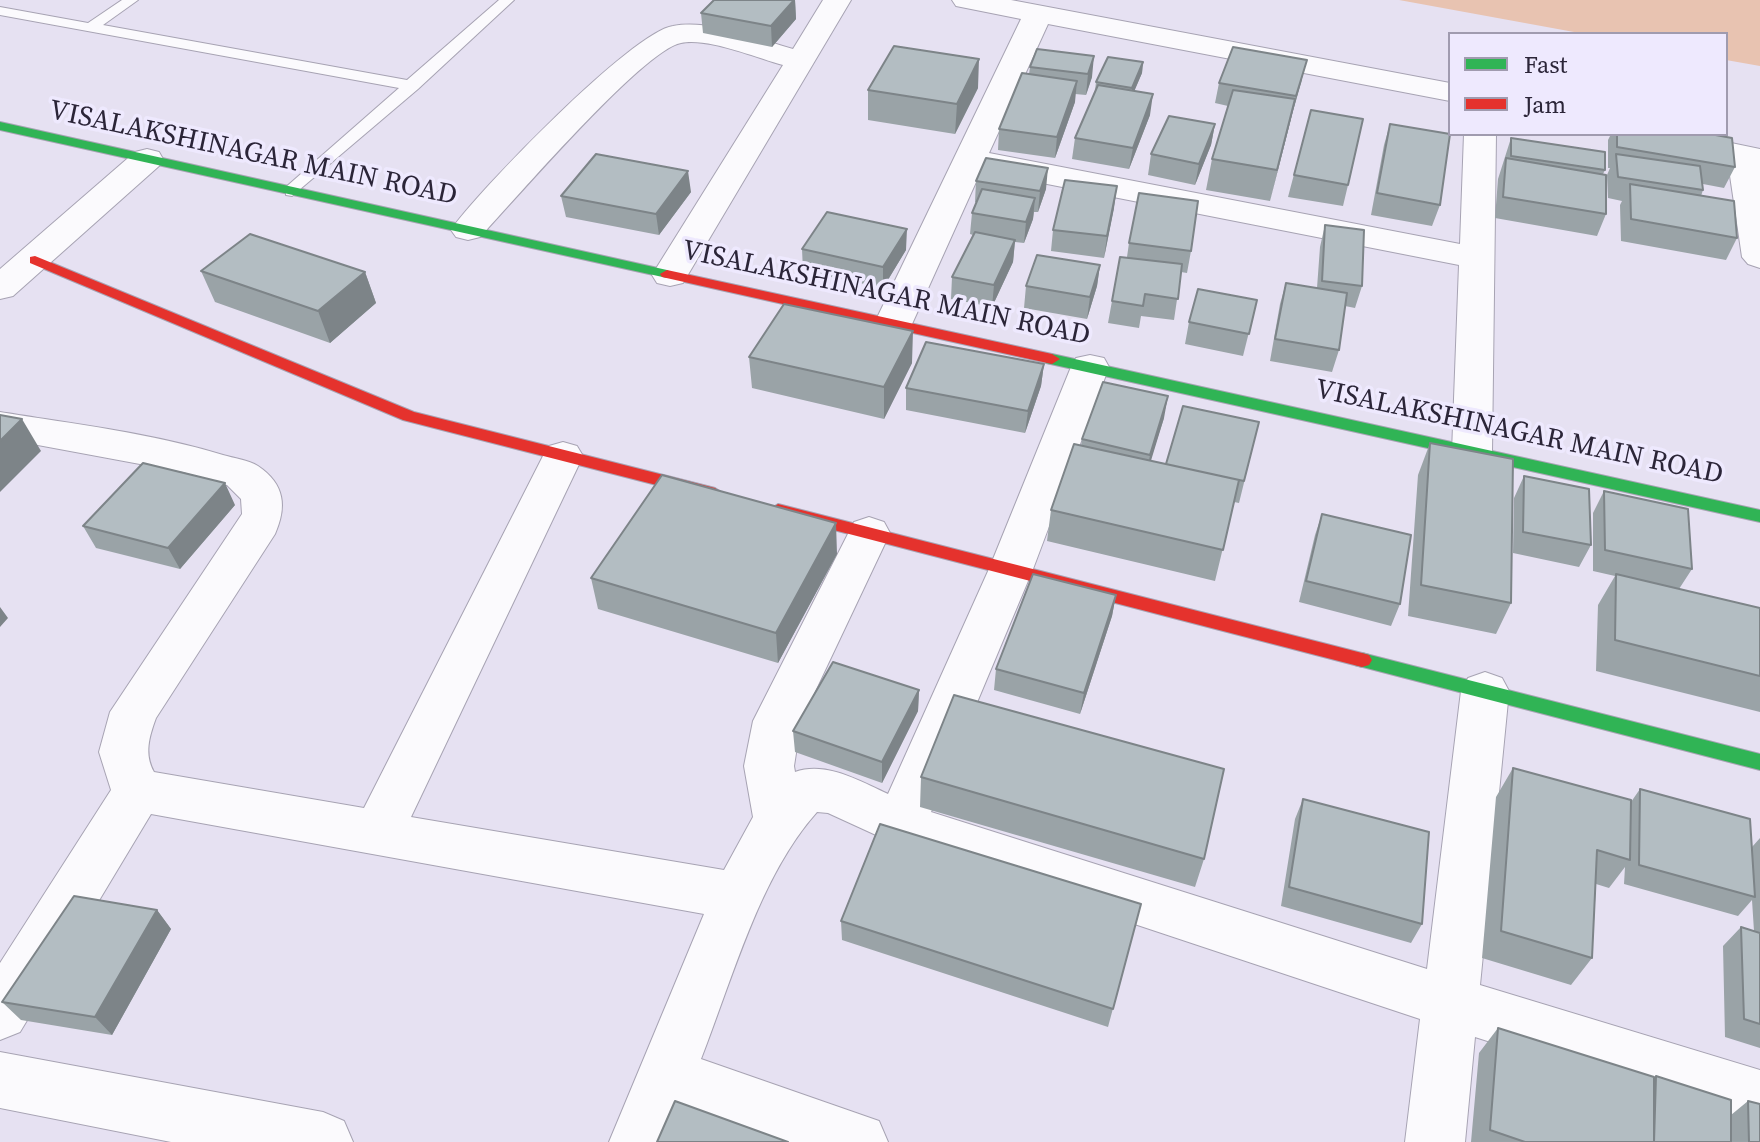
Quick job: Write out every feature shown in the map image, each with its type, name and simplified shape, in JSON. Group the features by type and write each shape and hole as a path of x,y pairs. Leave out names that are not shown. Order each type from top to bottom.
{"street":[{"path":"670,275 837,0"},
{"path":"966,0 1037,16 1448,92"},
{"path":"893,324 1037,16"},
{"path":"468,230 615,78 661,39 688,34 800,60"},
{"name":"VISALAKSHINAGAR MAIN ROAD","path":"0,126 1760,516"},
{"path":"1472,452 1480,136"},
{"path":"1652,136 1751,158 1760,257"},
{"path":"0,288 147,159"},
{"path":"970,159 1478,258"},
{"path":"35,260 409,416 731,498"},
{"path":"900,824 1011,569 1090,367"},
{"path":"0,425 186,458 242,475 262,495 263,514 254,534 134,712 123,742 122,768 138,791 738,896"},
{"path":"378,833 563,456"},
{"path":"762,506 1760,762"},
{"path":"779,818 769,766 777,721 869,533"},
{"path":"1435,1142 1485,691"},
{"path":"639,1142 738,896 779,818 806,789 835,793 900,824 1451,1003 1760,1099"},
{"path":"0,1013 138,791"},
{"path":"666,1075 858,1142"},
{"path":"0,1080 323,1142"}],"lane":[{"path":"91,27 131,0"},
{"path":"292,191 507,0"},
{"path":"0,11 413,86"}],"shaded area":[{"path":"1399,0 1760,0 1760,66 1728,60 1728,32 1574,32"}],"building":[{"path":"714,0 794,0 771,26 701,13"},
{"path":"894,46 979,59 957,104 868,90"},
{"path":"1233,47 1307,60 1296,96 1219,83"},
{"path":"1037,49 1094,56 1088,74 1030,67"},
{"path":"1108,57 1143,62 1132,88 1096,82"},
{"path":"1022,73 1077,81 1057,137 999,129"},
{"path":"1098,85 1153,94 1133,148 1075,138"},
{"path":"1233,90 1295,99 1277,170 1212,159"},
{"path":"1311,110 1363,119 1348,185 1294,175"},
{"path":"1169,116 1215,124 1199,164 1151,154"},
{"path":"1390,124 1448,134 1440,205 1377,193"},
{"path":"1617,136 1721,136 1732,138 1735,167 1617,147"},
{"path":"1511,138 1605,152 1605,170 1511,156"},
{"path":"596,154 688,171 656,214 561,196"},
{"path":"1616,154 1700,166 1703,190 1618,177"},
{"path":"986,158 1048,168 1040,191 976,181"},
{"path":"1506,158 1606,175 1606,214 1503,197"},
{"path":"1065,180 1117,186 1107,236 1053,230"},
{"path":"1630,184 1734,201 1737,238 1631,219"},
{"path":"982,189 1035,198 1026,222 972,213"},
{"path":"1139,193 1198,201 1191,251 1129,243"},
{"path":"827,212 907,229 883,267 802,249"},
{"path":"1325,225 1364,230 1362,286 1322,281"},
{"path":"975,232 1015,240 994,285 952,277"},
{"path":"250,234 365,272 318,311 201,271"},
{"path":"1037,255 1100,265 1090,297 1026,286"},
{"path":"1120,257 1182,264 1178,299 1145,294 1143,306 1112,301"},
{"path":"1286,283 1347,293 1339,350 1275,339"},
{"path":"1198,289 1257,300 1249,334 1189,322"},
{"path":"784,304 913,331 884,387 749,357"},
{"path":"926,342 1044,364 1028,411 906,388"},
{"path":"1103,382 1168,396 1150,455 1082,439"},
{"path":"1183,406 1259,422 1244,481 1166,464"},
{"path":"0,415 22,419 0,441"},
{"path":"1430,443 1513,459 1511,603 1421,585"},
{"path":"1074,444 1239,480 1223,550 1051,510"},
{"path":"143,463 225,483 168,548 83,526"},
{"path":"662,475 836,523 776,633 591,578"},
{"path":"1524,476 1589,489 1591,545 1523,532"},
{"path":"1604,491 1688,509 1692,569 1605,550"},
{"path":"1322,514 1411,535 1400,604 1306,581"},
{"path":"1033,574 1116,595 1084,693 996,669"},
{"path":"1616,574 1760,608 1760,676 1615,640"},
{"path":"833,662 919,690 882,762 793,731"},
{"path":"954,695 1224,769 1204,859 921,777"},
{"path":"1513,768 1631,800 1630,860 1597,850 1592,958 1501,931"},
{"path":"1640,789 1750,819 1755,897 1639,865"},
{"path":"1303,799 1429,832 1422,924 1289,887"},
{"path":"880,824 1141,904 1113,1009 841,921"},
{"path":"74,896 157,910 95,1017 2,1002"},
{"path":"1741,927 1760,933 1760,1024 1744,1019"},
{"path":"1498,1028 1654,1077 1654,1142 1525,1142 1490,1130"},
{"path":"1656,1076 1731,1100 1731,1142 1654,1142"},
{"path":"675,1101 788,1142 657,1142"},
{"path":"1748,1101 1760,1104 1760,1142 1749,1142"}],"traffic: fast":[{"path":"0,126 667,274"},
{"path":"1052,359 1760,516"},
{"path":"1362,660 1760,762"}],"traffic: jam":[{"path":"35,260 409,416 715,494"},
{"path":"667,274 1052,359"},
{"path":"778,510 1362,660"}]}
